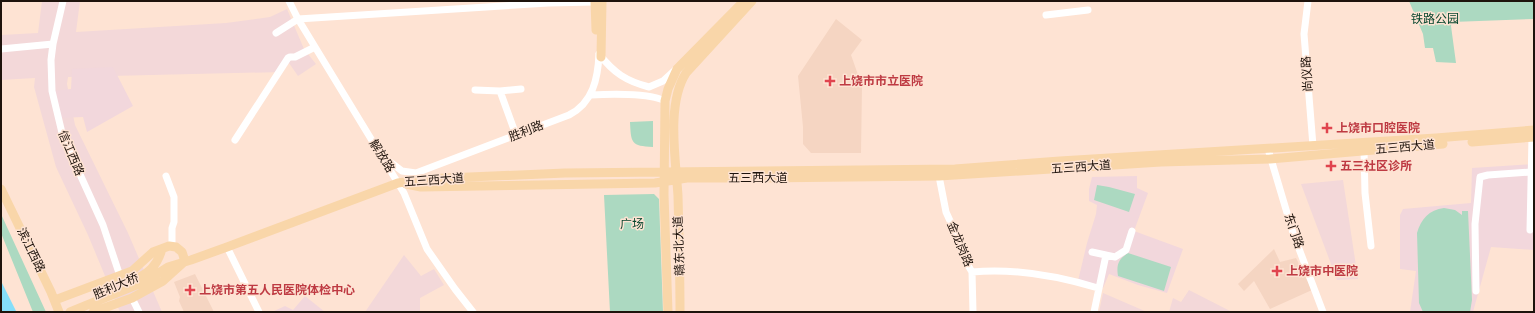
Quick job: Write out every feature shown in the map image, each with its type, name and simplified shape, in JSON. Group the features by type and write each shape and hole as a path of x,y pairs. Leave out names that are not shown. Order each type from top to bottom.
{"main road":[{"path":"597,1 595,22 600,55"},
{"path":"668,312 664,181 665,101 668,89 677,69 744,1"},
{"path":"676,175 675,104 676,93 680,81 752,1"},
{"name":"五三西大道","path":"398,183 421,188 655,183 664,181 676,175 955,169 1060,161 1436,138 1533,134"},
{"name":"五三西大道","path":"398,183 423,179 565,173 664,171 687,178 939,176 1161,162 1270,159 1533,134"},
{"name":"赣东北大道","path":"676,175 678,195 680,312"},
{"path":"162,249 158,261 158,269 183,263 398,183"},
{"name":"滨江西路","path":"1,189 55,300 59,312"},
{"name":"滨江西路","path":"1,202 54,312"},
{"path":"55,300 132,272 153,252 169,246 176,247 182,252 189,254 207,254"},
{"path":"93,312 132,298 163,281 183,263 184,258 182,252"},
{"name":"胜利大桥","path":"54,312 158,269"},
{"name":"胜利大桥","path":"70,312 146,281 158,269"},
{"path":"72,294 70,300 71,305 76,312"}],"street":[{"name":"信江西路","path":"64,1 53,44 51,60 52,92 63,137 104,225 120,276"},
{"name":"解放路","path":"289,1 315,48 404,193 427,249 455,289 474,312"},
{"path":"276,33 298,19 597,1"},
{"name":"尚仪路","path":"1308,1 1304,34 1313,146"},
{"path":"1046,15 1088,10"},
{"path":"1,48 53,44"},
{"path":"235,140 288,58 295,57 315,48"},
{"path":"600,55 610,68 622,77 637,84 649,87 663,81 677,69"},
{"name":"胜利路","path":"382,156 402,171 416,173 579,110 591,95 597,77 600,55"},
{"path":"475,90 500,91 521,89"},
{"path":"500,91 516,135"},
{"path":"591,95 614,94 658,98 665,101"},
{"path":"1530,230 1533,134"},
{"name":"东门路","path":"1268,149 1293,233 1323,312"},
{"path":"1364,151 1365,193 1371,246"},
{"path":"1476,291 1476,224 1480,177 1488,175 1531,172"},
{"path":"166,176 174,198 172,247"},
{"name":"金龙岗路","path":"939,176 946,212 966,262 972,272 973,312"},
{"path":"1092,252 1115,256 1126,250 1132,231"},
{"path":"227,247 259,312"},
{"path":"1094,312 1106,255"},
{"path":"972,272 999,270 1020,272 1061,278 1098,288"},
{"path":"132,298 139,312"}],"shaded area":[{"path":"42,1 80,1 76,32 226,23 270,17 287,9 304,49 316,64 298,76 289,63 282,72 68,77 67,84 75,125 128,233 162,312 120,312 88,235 56,167 34,87 35,78 1,80 1,35 38,33"},
{"name":"上饶市市立医院","path":"836,19 862,40 851,55 862,86 861,153 811,153 803,144 803,127 798,76"},
{"path":"113,67 133,106 87,132 83,117 58,118 52,91 71,89 72,69"},
{"path":"1534,164 1534,250 1491,247 1473,312 1410,312 1416,271 1400,269 1400,215 1403,209 1471,203 1472,168"},
{"path":"1137,176 1137,188 1148,193 1134,231 1183,249 1167,293 1138,285 1109,274 1103,288 1078,281 1096,214 1097,205 1089,201 1089,189 1092,177"},
{"path":"1343,180 1358,279 1337,280 1301,184"},
{"name":"上饶市中医院","path":"1274,249 1280,262 1296,258 1312,290 1270,309 1254,281 1244,291 1238,284"},
{"path":"404,255 421,276 434,269 444,285 420,298 420,312 365,312"},
{"name":"上饶市第五人民医院体检中心","path":"195,274 214,312 184,312 179,301 180,297 174,282"},
{"path":"1189,290 1232,312 1169,312 1173,298 1181,302"},
{"path":"1103,293 1147,312 1099,312"},
{"path":"305,296 325,312 272,312 285,306 293,310"}],"green space":[{"name":"铁路公园","path":"1409,1 1534,1 1534,19 1452,22 1451,26 1456,63 1436,62 1433,48 1425,48 1423,34"},
{"path":"653,121 653,147 640,146 636,144 632,139 630,122"},
{"path":"1097,185 1135,194 1129,212 1094,200"},
{"name":"广场","path":"654,194 659,199 663,312 610,312 604,195"},
{"path":"1444,208 1455,210 1462,215 1462,211 1468,211 1472,300 1470,312 1423,312 1419,303 1417,233 1423,219 1426,216 1434,211"},
{"path":"1,214 46,312 33,312 1,233"},
{"path":"1128,253 1171,267 1164,291 1118,276 1117,268 1119,262 1122,257"}],"water":[{"path":"1,281 16,311 17,312 1,312"}],"place":[{"name":"上饶市市立医院","path":"830,81"},
{"name":"上饶市口腔医院","path":"1327,128"},
{"name":"五三社区诊所","path":"1331,166"},
{"name":"上饶市中医院","path":"1277,271"},
{"name":"上饶市第五人民医院体检中心","path":"190,290"}]}
